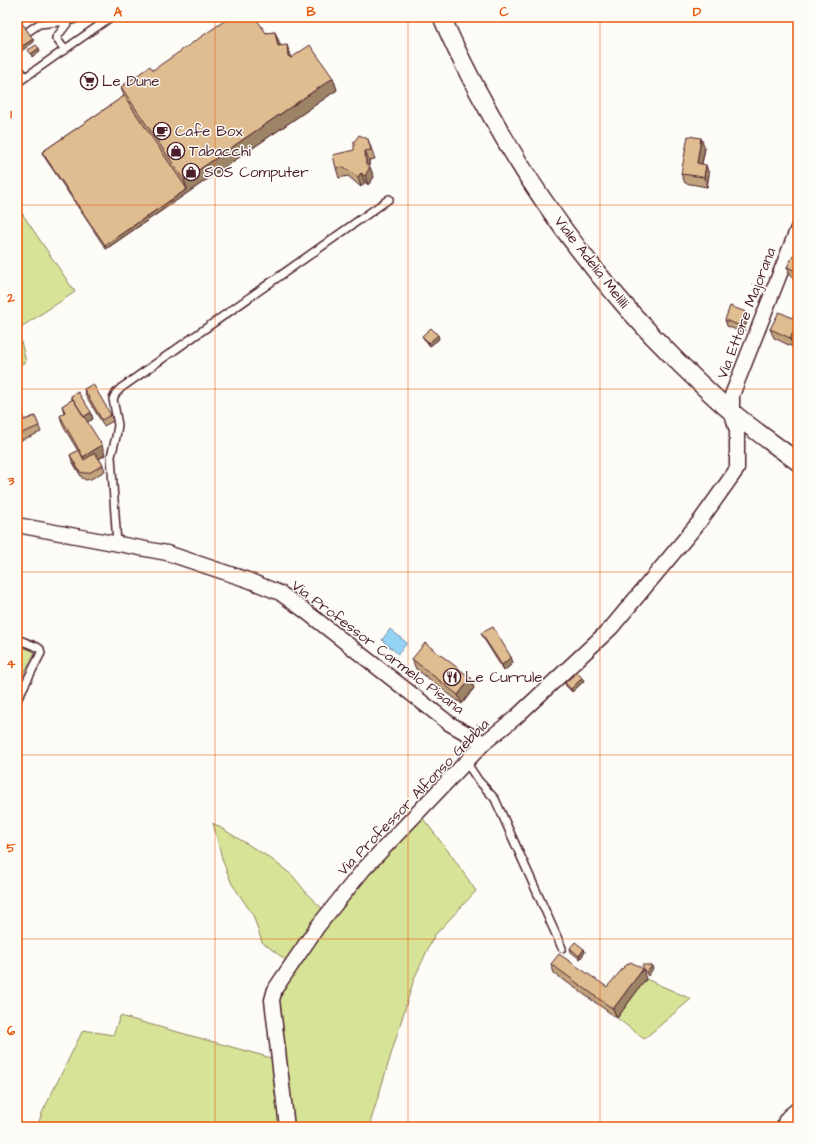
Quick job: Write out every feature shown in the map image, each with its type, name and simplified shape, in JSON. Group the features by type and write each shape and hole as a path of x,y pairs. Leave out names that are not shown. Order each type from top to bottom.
{"street":[{"name":"Viale Adelia Melilli","path":"442,17 480,96 506,142 566,232 625,306 669,353 732,413 798,462"},
{"name":"Via Ettore Majorana","path":"732,413 732,395 798,228"},
{"name":"Via Professor Alfonso Gebbia","path":"287,1127 272,1000 275,989 318,926 363,870 484,743 515,718 611,628 700,521 737,469 737,431 732,413"},
{"name":"Via Professor Carmelo Pisana","path":"17,525 167,553 248,580 280,593 450,724 484,743"},
{"path":"784,1127 785,1120 788,1116 797,1110"}],"lane":[{"path":"17,39 39,24 69,21 80,17"},
{"path":"17,83 112,17"},
{"path":"65,50 56,38 69,21"},
{"path":"17,66 25,77"},
{"path":"117,544 111,456 118,425 114,405 116,393 389,199"},
{"path":"17,639 37,647 40,649 41,653 17,700"},
{"path":"466,762 478,780 495,799 562,948"}],"green space":[{"path":"17,206 75,292 18,329 26,362 17,366"},
{"path":"17,645 35,652 17,687"},
{"path":"421,816 452,856 476,891 434,936 414,979 369,1127 292,1127 278,995 317,936 351,893"},
{"path":"213,823 270,858 293,876 309,896 324,910 287,961 262,942 253,915 232,884 223,862"},
{"path":"646,979 691,999 644,1039 617,1018"},
{"path":"120,1016 275,1059 283,1127 37,1127 42,1113 83,1030 113,1035"}],"water":[{"path":"390,629 407,643 398,654 382,640"}],"building":[{"path":"17,17 33,39 18,49 17,47"},
{"path":"230,17 255,17 266,33 275,32 278,46 287,45 288,56 291,58 310,45 333,78 184,180 121,87 150,66 153,70"},
{"path":"36,45 39,48 31,54 28,50"},
{"path":"124,96 187,189 105,245 42,152"},
{"path":"359,135 368,139 371,150 365,151 366,164 370,167 365,176 361,173 358,177 344,167 336,168 333,155 354,150 354,142"},
{"path":"688,136 701,138 697,163 706,165 704,177 681,174"},
{"path":"797,249 798,250 798,272 787,267"},
{"path":"730,306 746,312 741,326 725,320"},
{"path":"798,307 798,330 794,331 790,338 770,329 779,312 793,318"},
{"path":"431,328 438,335 429,343 422,336"},
{"path":"93,384 111,415 102,420 84,389"},
{"path":"78,392 91,412 84,417 71,396"},
{"path":"73,399 102,445 83,457 60,416 65,412 62,406"},
{"path":"20,410 24,420 35,416 39,426 17,435 17,412"},
{"path":"79,450 84,460 95,453 103,465 89,473 80,472 70,455"},
{"path":"493,627 511,657 502,665 481,633"},
{"path":"425,643 471,678 458,695 412,659"},
{"path":"17,656 21,658 17,665"},
{"path":"577,672 582,678 571,689 565,683"},
{"path":"575,942 584,949 579,956 570,948"},
{"path":"559,954 607,987 624,967 631,962 643,969 613,1009 551,964"},
{"path":"642,965 648,965 652,966 646,973"}],"place":[{"name":"Le Dune","path":"89,81"},
{"name":"Cafe Box","path":"162,131"},
{"name":"Tabacchi","path":"176,151"},
{"name":"SOS Computer","path":"191,172"},
{"name":"Le Currule","path":"452,677"}]}
